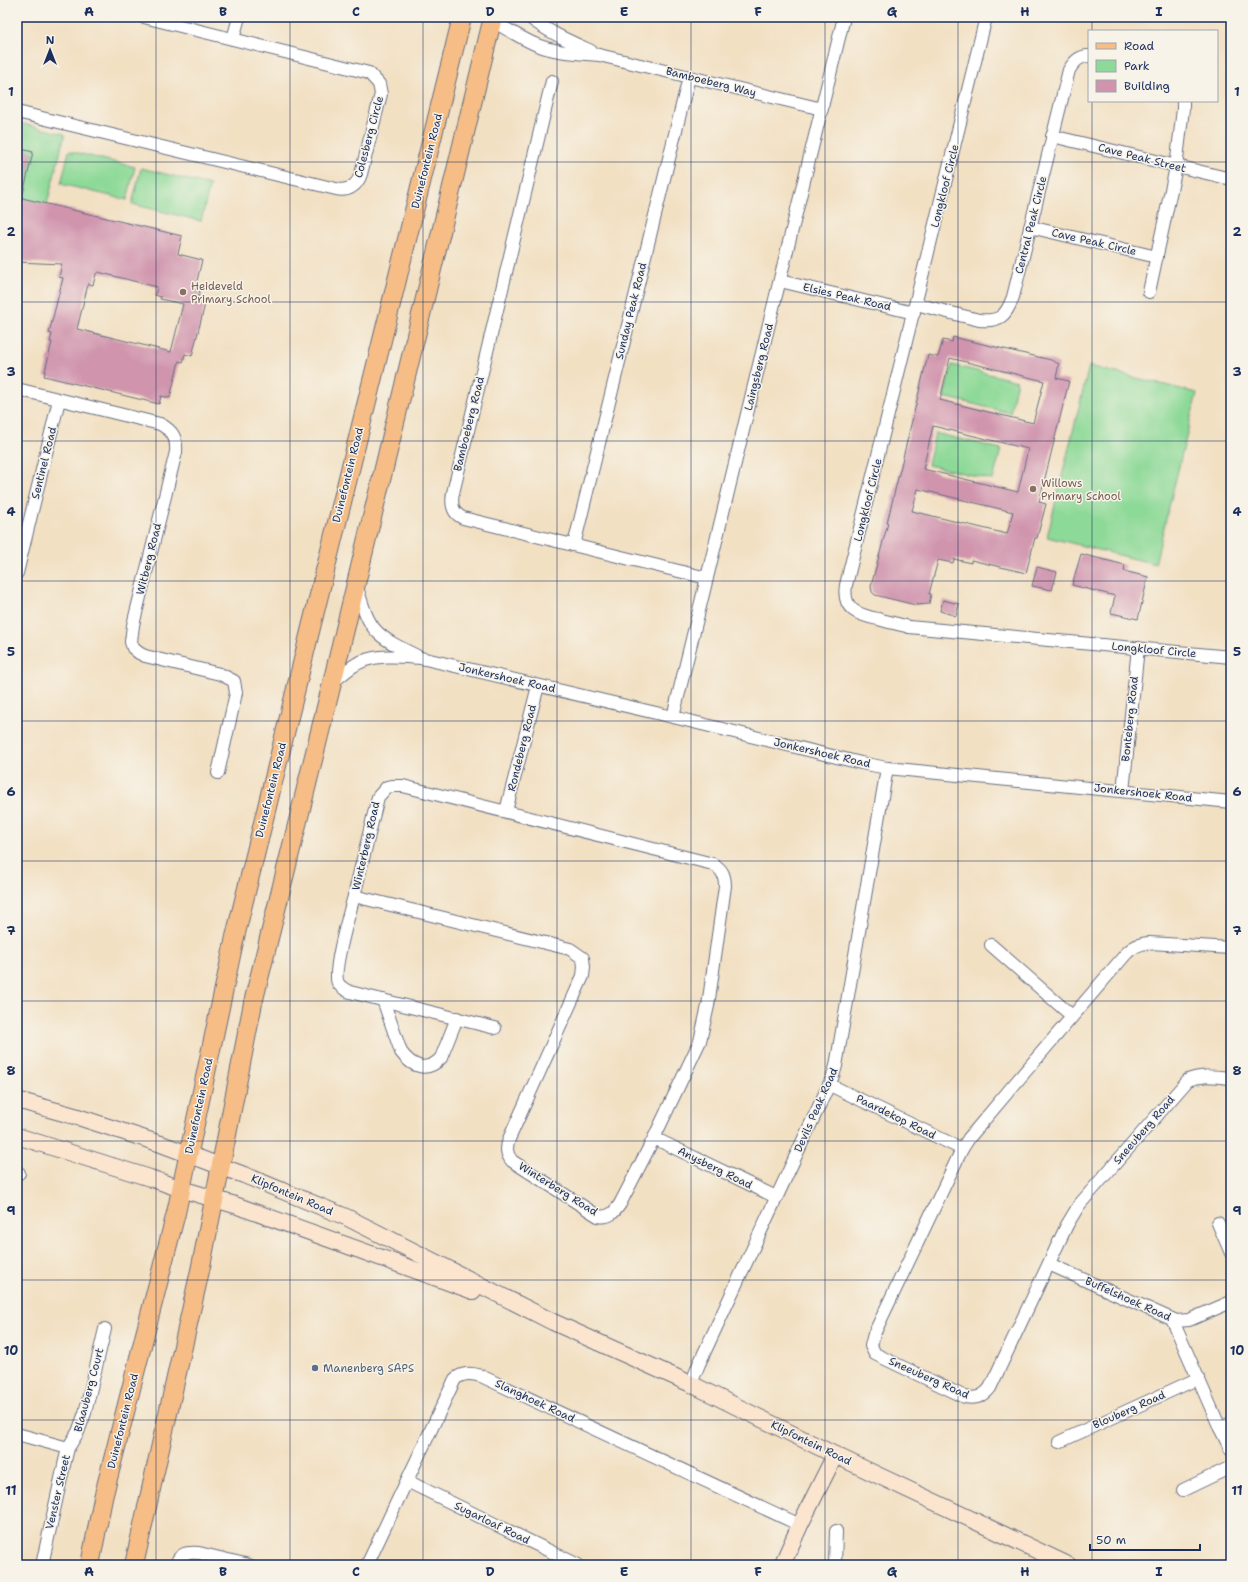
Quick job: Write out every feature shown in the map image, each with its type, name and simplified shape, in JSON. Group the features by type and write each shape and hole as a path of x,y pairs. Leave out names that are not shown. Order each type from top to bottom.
{"main road":[{"name":"Duinefontein Road","path":"90,1565 103,1498 181,1189 237,930 300,668 462,17"},
{"path":"134,1565 201,1266 213,1198 253,1003 356,584 490,18"},
{"name":"Klipfontein Road","path":"17,1100 85,1119 161,1144 346,1217 553,1322 691,1384 835,1455 1068,1565"},
{"name":"Klipfontein Road","path":"17,1136 213,1198 369,1252 553,1322"},
{"path":"782,1565 835,1455"}],"street":[{"name":"Colesberg Circle","path":"17,112 336,189 349,189 356,184 361,174 380,100 380,89 376,80 365,71 144,17"},
{"path":"233,39 239,17"},
{"name":"Bamboeberg Way","path":"529,17 542,28 560,38 599,55"},
{"name":"Laingsberg Road","path":"673,717 844,17"},
{"name":"Longkloof Circle","path":"986,17 846,585 846,598 848,605 852,610 862,616 909,627 1231,657"},
{"name":"Bamboeberg Way","path":"490,18 541,46 559,51 599,55 822,109"},
{"name":"Central Peak Circle","path":"915,308 989,321 1004,315 1013,297 1069,70 1078,58 1088,56"},
{"name":"Sunday Peak Road","path":"574,545 689,77"},
{"name":"Bamboeberg Road","path":"552,81 453,493 452,503 455,513 463,518 707,578"},
{"path":"1149,292 1176,167 1183,102"},
{"name":"Cave Peak Street","path":"1052,136 1231,179"},
{"name":"Cave Peak Circle","path":"1030,227 1157,257"},
{"name":"Elsies Peak Road","path":"780,281 915,308"},
{"name":"Witberg Road","path":"17,389 160,424 172,432 176,438 176,452 132,630 131,642 133,648 145,656 220,674 234,681 236,693 218,773"},
{"name":"Sentinel Road","path":"17,573 59,400"},
{"name":"Jonkershoek Road","path":"356,584 369,623 378,634 391,643 421,658"},
{"name":"Bonteberg Road","path":"1122,791 1138,648"},
{"name":"Jonkershoek Road","path":"332,682 362,661 391,657 421,658 887,768 1231,802"},
{"name":"Rondeberg Road","path":"506,811 538,686"},
{"name":"Devils Peak Road","path":"691,1384 776,1198 830,1085 836,1066 887,768"},
{"name":"Winterberg Road","path":"402,786 506,811 713,864 720,868 723,873 725,886 704,1026 700,1041 654,1138 620,1204 613,1214 606,1216 598,1216 512,1161 508,1156 507,1151 509,1139 583,976 584,966 582,958 570,949 354,896 378,797 387,787 402,786"},
{"path":"354,896 337,965 336,977 341,987 350,992 495,1028"},
{"name":"Sneeuberg Road","path":"1231,948 1150,943 1138,944 1125,954 974,1132 962,1149 874,1334 872,1346 875,1354 965,1397 979,1397 985,1394 990,1388 1067,1225 1078,1205 1188,1080 1196,1077 1231,1078"},
{"path":"991,944 1072,1016"},
{"path":"383,1000 401,1052 406,1059 413,1064 422,1067 430,1066 441,1058 456,1018"},
{"name":"Paardekop Road","path":"830,1085 962,1149"},
{"name":"Anysberg Road","path":"654,1138 776,1198"},
{"path":"1218,1223 1231,1252"},
{"name":"Buffelshoek Road","path":"1049,1264 1172,1319 1183,1321 1189,1320 1231,1302"},
{"path":"1172,1319 1199,1378 1225,1426 1231,1450"},
{"name":"Blaauberg Court","path":"68,1448 78,1432 85,1413 105,1329"},
{"name":"Slanghoek Road","path":"367,1565 455,1379 462,1375 475,1374 582,1422 800,1525"},
{"name":"Blouberg Road","path":"1059,1442 1199,1378"},
{"name":"Venster Street","path":"17,1434 68,1448 42,1565"},
{"path":"1183,1490 1231,1467"},
{"name":"Sugarloaf Road","path":"407,1481 578,1565"},
{"path":"835,1565 836,1531"},
{"path":"176,1565 179,1557 191,1552 198,1552 250,1565"}],"green space":[{"path":"19,123 65,134 47,204 17,231 17,217 33,152 17,148 17,129"},
{"path":"69,151 135,167 127,200 61,184"},
{"path":"141,168 210,185 201,221 132,204"},
{"path":"952,365 1017,381 1010,413 944,397"},
{"path":"1089,366 1197,393 1155,564 1047,537"},
{"path":"935,433 1001,449 993,480 928,465"}],"building":[{"path":"17,148 33,152 22,198 182,236 178,254 202,260 195,289 200,291 198,298 206,300 192,356 185,354 183,362 179,361 170,398 161,396 159,404 44,376 52,342 50,342 52,334 49,333 63,278 59,277 62,264 17,262","holes":["98,272 157,287 155,295 161,297 160,299 183,304 171,352 77,329 88,284 93,285"]},
{"path":"953,337 1051,360 1059,364 1056,378 1069,381 1039,502 1046,504 1026,573 971,560 971,563 954,559 953,563 938,560 929,594 931,594 929,604 916,605 875,595 872,592 871,586 888,523 928,355 938,357 943,340 952,342","holes":["950,358 1044,381 1033,423 940,400","933,426 1028,449 1018,492 923,469","918,489 1013,512 1007,534 912,511"]},
{"path":"1081,554 1125,565 1124,571 1148,577 1138,619 1111,613 1115,596 1072,585"},
{"path":"1037,567 1057,572 1052,590 1032,586"},
{"path":"943,600 959,604 956,616 940,611"}],"place":[{"name":"Heideveld Primary School","path":"183,292"},
{"name":"Willows Primary School","path":"1033,489"},
{"name":"Manenberg SAPS","path":"315,1368"}]}
